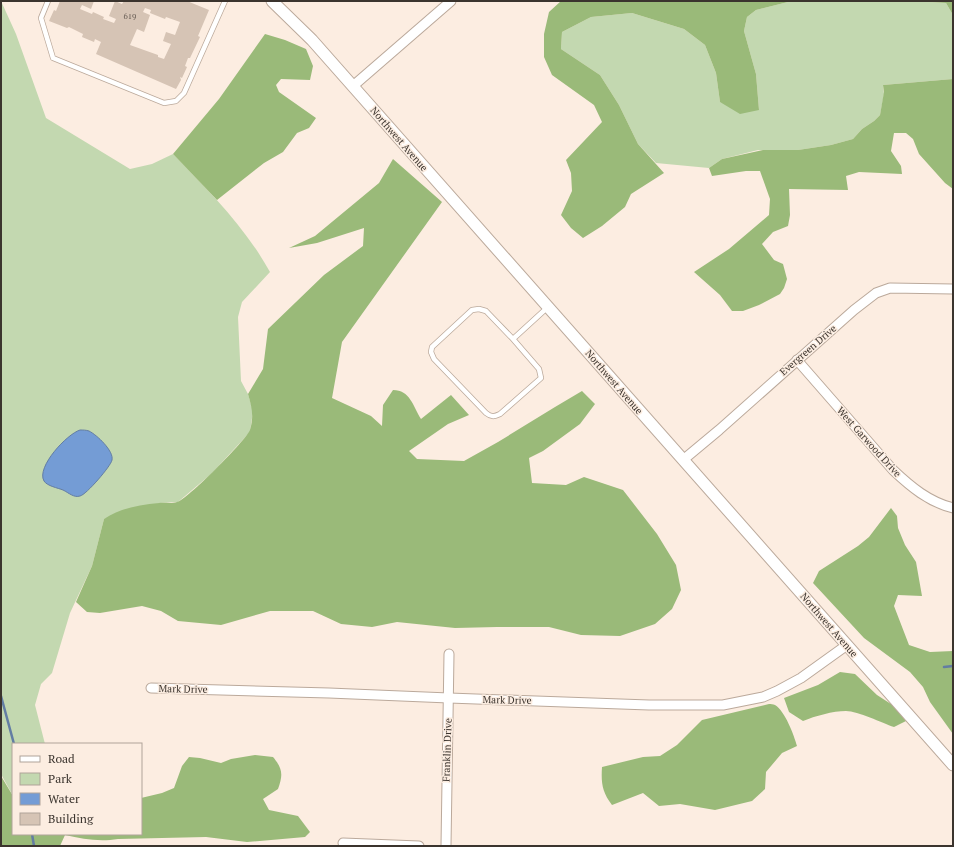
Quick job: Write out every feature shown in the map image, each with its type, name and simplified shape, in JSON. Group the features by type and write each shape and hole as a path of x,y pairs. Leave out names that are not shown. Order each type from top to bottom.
{"street":[{"name":"Northwest Avenue","path":"272,1 307,35 953,765"},
{"path":"352,86 451,1"},
{"name":"Evergreen Drive","path":"683,460 854,310 876,293 896,287 953,289"},
{"name":"West Garwood Drive","path":"797,360 907,484 934,502 953,508"},
{"name":"Mark Drive","path":"151,688 329,692 649,705 723,705 764,697 777,691 801,678 847,645"},
{"name":"Franklin Drive","path":"446,846 449,654"},
{"path":"343,843 418,846"}],"lane":[{"path":"48,1 41,18 52,58 164,103 176,101 184,93 225,1"},
{"path":"513,339 548,307"},
{"path":"479,309 486,311 513,339 539,369 541,378 500,414 494,416 490,416 486,413 434,359 432,352 432,347 472,310 479,309"}],"green space":[{"path":"1,1 16,34 46,118 130,169 152,164 173,154 226,210 249,240 270,272 242,302 238,317 241,381 248,394 253,411 250,432 211,474 178,502 160,503 104,519 92,566 70,613 52,673 41,684 35,705 45,743 12,743 12,794 1,774"},
{"path":"561,1 792,1 756,10 747,17 744,31 756,74 759,110 740,114 720,102 716,73 705,45 684,29 632,13 591,17 562,32 561,49 600,75 619,105 638,144 664,173 631,194 625,207 602,226 583,238 571,228 561,215 572,191 571,173 566,160 602,122 594,105 552,75 544,57 544,34 549,12"},
{"path":"792,1 913,1 946,3 953,15 953,79 883,85 884,94 880,115 862,129 853,139 831,145 798,150 758,150 722,159 709,168 656,163 638,144 619,105 600,75 561,49 562,32 591,17 632,13 684,29 705,45 716,73 720,102 759,110 756,74 744,31 747,17 756,10"},
{"path":"913,1 953,1 953,15 946,3"},
{"path":"265,34 285,40 306,49 313,66 310,80 281,79 276,85 279,92 316,118 309,128 297,133 283,152 264,163 217,200 173,154 219,99"},
{"path":"953,79 953,189 945,183 919,154 913,139 906,133 894,133 891,151 901,166 902,174 859,172 846,176 848,190 789,189 790,215 788,226 773,232 762,244 774,260 783,264 787,279 780,294 759,305 743,311 732,311 720,295 694,272 729,249 769,215 770,199 760,171 746,171 712,176 709,168 722,159 763,150 798,150 831,145 853,139 862,129 880,115 884,92 883,85"},
{"path":"393,159 442,202 342,342 332,398 371,416 382,426 383,405 393,390 399,391 407,396 421,419 451,395 469,415 448,424 409,451 417,459 464,461 582,391 595,404 580,424 543,451 529,458 532,483 566,485 584,477 623,490 657,534 676,565 681,590 672,609 655,624 620,636 581,635 549,627 455,628 397,622 372,627 341,624 313,611 270,611 221,625 178,621 161,611 142,606 100,613 87,612 76,602 92,566 104,519 117,512 137,506 175,503 183,499 216,469 239,445 250,430 252,416 248,394 263,369 268,329 324,275 363,246 364,228 317,243 289,248 315,236 379,183"},
{"path":"891,508 897,516 898,528 905,545 916,562 922,596 898,595 894,606 909,645 930,652 953,651 953,734 930,702 923,687 910,672 864,638 813,583 819,571 858,546 869,537"},
{"path":"840,672 855,674 877,695 894,706 906,721 894,727 863,715 846,711 824,714 803,721 789,712 784,698 818,685"},
{"path":"773,704 779,708 786,718 797,746 782,753 766,772 765,789 752,801 715,810 680,804 659,806 643,793 612,805 606,796 603,787 602,767 643,757 660,756 677,745 702,720"},
{"path":"255,755 273,757 279,765 281,780 278,789 263,799 269,810 298,816 310,832 305,837 247,842 206,837 98,840 65,835 142,835 142,798 162,793 174,788 182,766 189,757 221,763 231,759"},
{"path":"1,776 12,794 12,835 65,835 60,846 1,846"}],"water":[{"path":"80,430 89,431 96,436 108,448 112,456 112,460 103,474 92,486 80,496 74,496 48,484 44,481 43,475 44,468 54,452 68,438"}],"building":[{"path":"60,1 94,1 91,9 82,5 80,9 92,14 93,12 104,17 103,19 114,23 116,19 109,16 115,1 122,4 124,1 187,1 209,10 198,36 200,37 190,58 188,58 185,66 187,67 182,78 180,77 181,80 176,89 96,54 101,42 95,39 94,42 82,37 83,34 69,27 67,28 49,21 54,10 56,11","holes":["145,8 151,10 150,13 165,19 166,17 180,22 175,35 166,32 163,41 171,44 164,59 158,57 158,55 130,45 137,29 144,32 150,15 143,12"]}],"waterway":[{"path":"944,667 953,666"},
{"path":"1,696 14,743"},
{"path":"32,835 34,846"}]}
